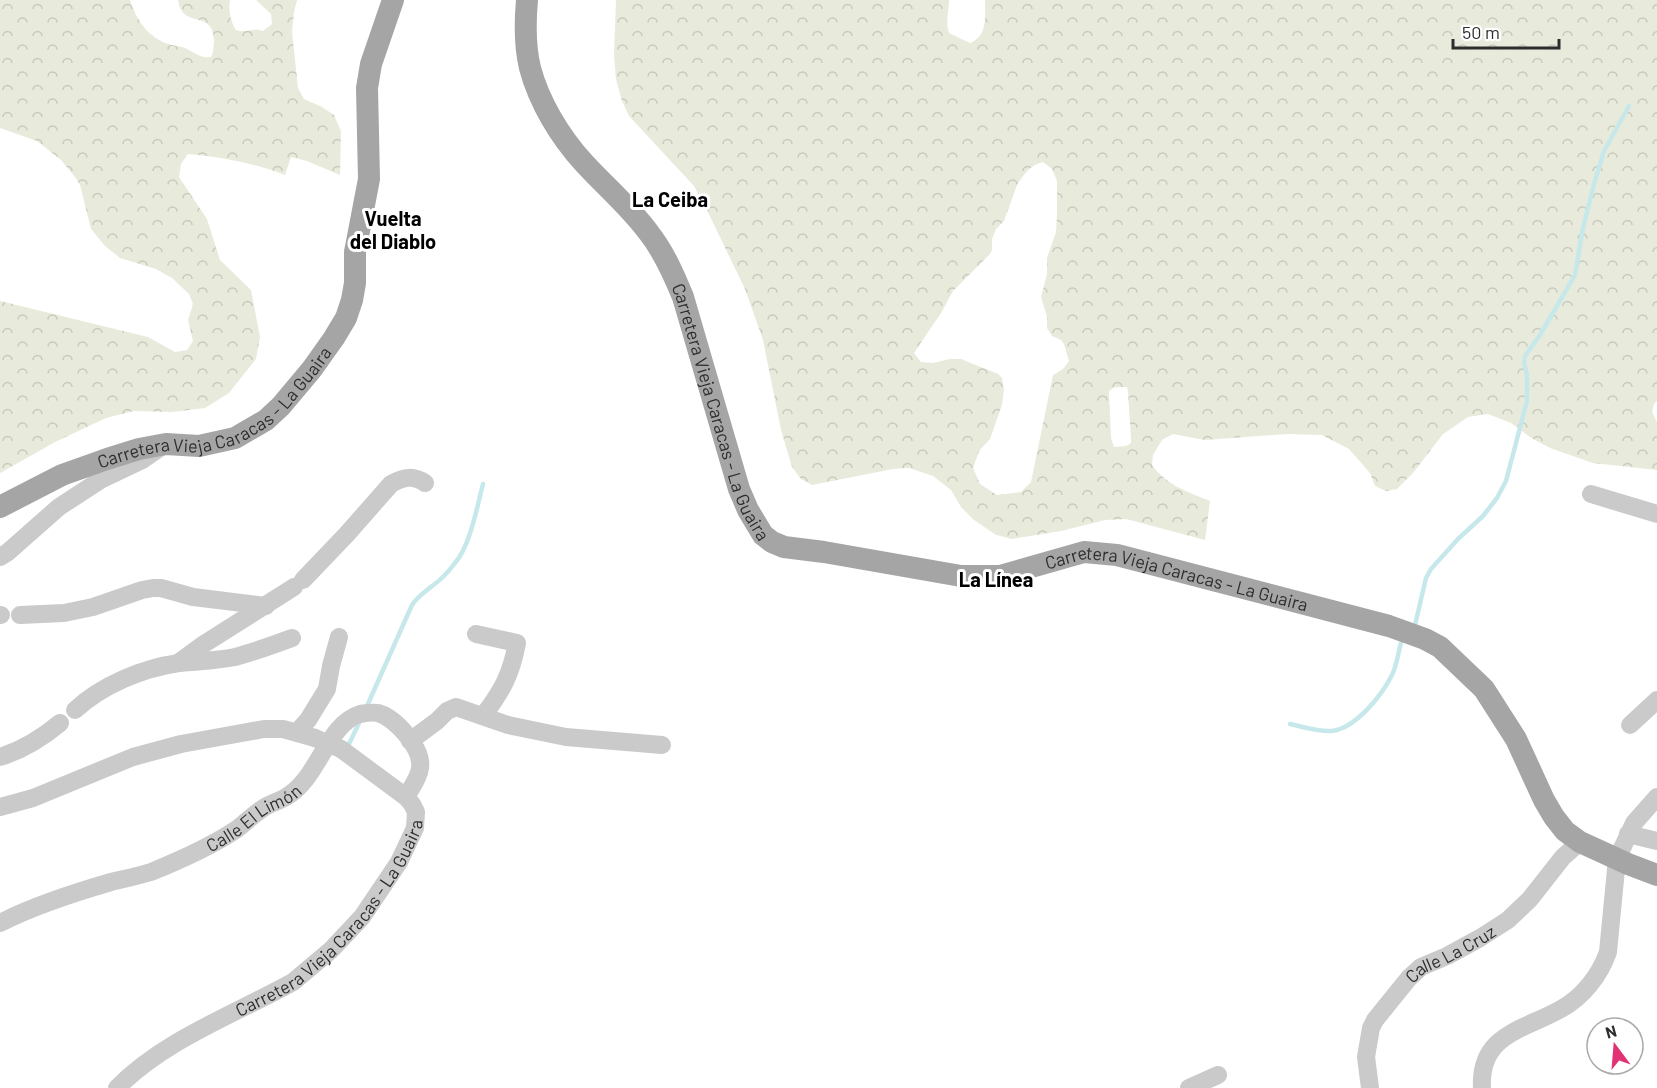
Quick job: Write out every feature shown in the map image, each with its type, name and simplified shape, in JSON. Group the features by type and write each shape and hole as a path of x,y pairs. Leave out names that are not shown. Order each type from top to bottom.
{"main road":[{"name":"Carretera Vieja Caracas - La Guaira","path":"0,507 62,475 139,449 166,444 200,446 235,438 266,420 312,369 346,318 352,300 355,283 355,252 369,179 367,88 371,64 393,0"},
{"name":"Carretera Vieja Caracas - La Guaira","path":"528,0 525,19 530,68 544,104 578,155 650,234 673,273 683,297 739,489 755,523 772,543 784,547 961,576 981,577 1000,576 1084,552 1117,555 1389,626 1416,636 1440,647 1484,689 1516,739 1544,800 1565,831 1580,842 1657,875"}],"street":[{"path":"0,557 59,507 102,479 142,460 166,444"},
{"path":"178,663 298,583 340,542 391,484 397,480 412,477 425,483"},
{"path":"1590,494 1657,514"},
{"path":"20,615 64,613 93,607 153,588 193,597 266,606"},
{"path":"476,634 517,643 507,679 499,695 483,716"},
{"path":"297,732 308,720 327,689 339,637"},
{"path":"75,710 93,695 134,676 178,663 235,657 292,638"},
{"path":"1630,725 1657,700"},
{"path":"410,741 437,722 451,708 460,707 508,725 566,737 662,745"},
{"name":"Calle El Limón","path":"0,923 27,909 150,872 236,830 265,807 283,799 302,783 335,732 343,723 358,715 378,713 392,720 403,730 410,741 417,754 420,768 406,796"},
{"path":"0,757 41,739 60,723"},
{"name":"Carretera Vieja Caracas - La Guaira","path":"0,807 33,798 151,751 264,729 283,729 315,738 341,749 406,796 416,812 416,828 399,862 350,933 293,982 172,1046 138,1069 117,1088"},
{"path":"1482,1088 1482,1071 1492,1048 1518,1029 1563,1008 1580,995 1603,967 1608,952 1617,859 1628,834 1641,814 1657,797"},
{"path":"1628,834 1657,841"},
{"name":"Calle La Cruz","path":"1370,1088 1366,1057 1371,1028 1409,978 1420,967 1447,956 1508,920 1530,899 1563,857 1580,842"},
{"path":"1189,1088 1218,1075"}],"green space":[{"path":"0,0 130,0 144,28 156,38 201,56 211,57 214,43 213,32 209,25 185,15 178,0 230,0 230,12 236,30 263,31 272,24 271,14 256,0 297,0 292,32 298,88 304,99 334,115 341,131 340,175 291,157 285,175 250,164 200,155 188,154 181,164 179,177 207,219 220,260 251,290 260,337 256,359 229,393 205,408 172,412 134,411 106,418 57,441 0,473 0,301 148,337 175,352 187,350 193,341 188,320 193,304 189,294 172,278 156,269 120,258 105,246 91,229 80,185 61,160 37,141 0,128"},
{"path":"616,0 949,0 947,21 949,33 970,43 976,40 983,31 985,0 1657,0 1657,401 1652,412 1657,422 1657,470 1593,463 1550,448 1511,423 1488,414 1468,417 1443,434 1413,473 1397,489 1386,491 1375,486 1370,473 1349,449 1322,435 1287,434 1205,440 1173,434 1162,440 1153,455 1152,465 1171,483 1210,501 1205,540 1126,519 1105,520 1061,531 1012,539 996,535 974,520 961,507 951,490 933,476 909,468 812,485 801,479 792,467 781,430 763,340 745,289 694,186 629,116 616,79 614,55","holes":["1043,162 1052,169 1057,181 1057,214 1056,232 1047,258 1047,274 1041,297 1047,317 1047,328 1052,336 1064,344 1069,361 1063,369 1053,375 1031,482 1021,492 997,495 980,484 973,468 979,451 990,439 1002,405 1004,389 1002,378 998,374 961,359 933,363 921,362 914,353 953,291 990,254 992,239 996,229 1004,221 1017,185 1031,168","1118,387 1127,387 1131,443 1114,447 1111,438 1109,391"]}],"waterway":[{"path":"1415,625 1426,578 1431,569 1483,516 1497,498 1506,481 1527,401 1525,356 1575,275 1583,228 1604,151 1629,106"},
{"path":"367,706 412,605 445,575 465,547 483,484"},
{"path":"1290,724 1327,731 1341,729 1350,724 1375,701 1388,683 1401,643"},
{"path":"349,744 359,723"}],"district":[{"name":"La Ceiba","path":"670,199"},
{"name":"Vuelta del Diablo","path":"393,230"},
{"name":"La Línea","path":"996,579"}]}
